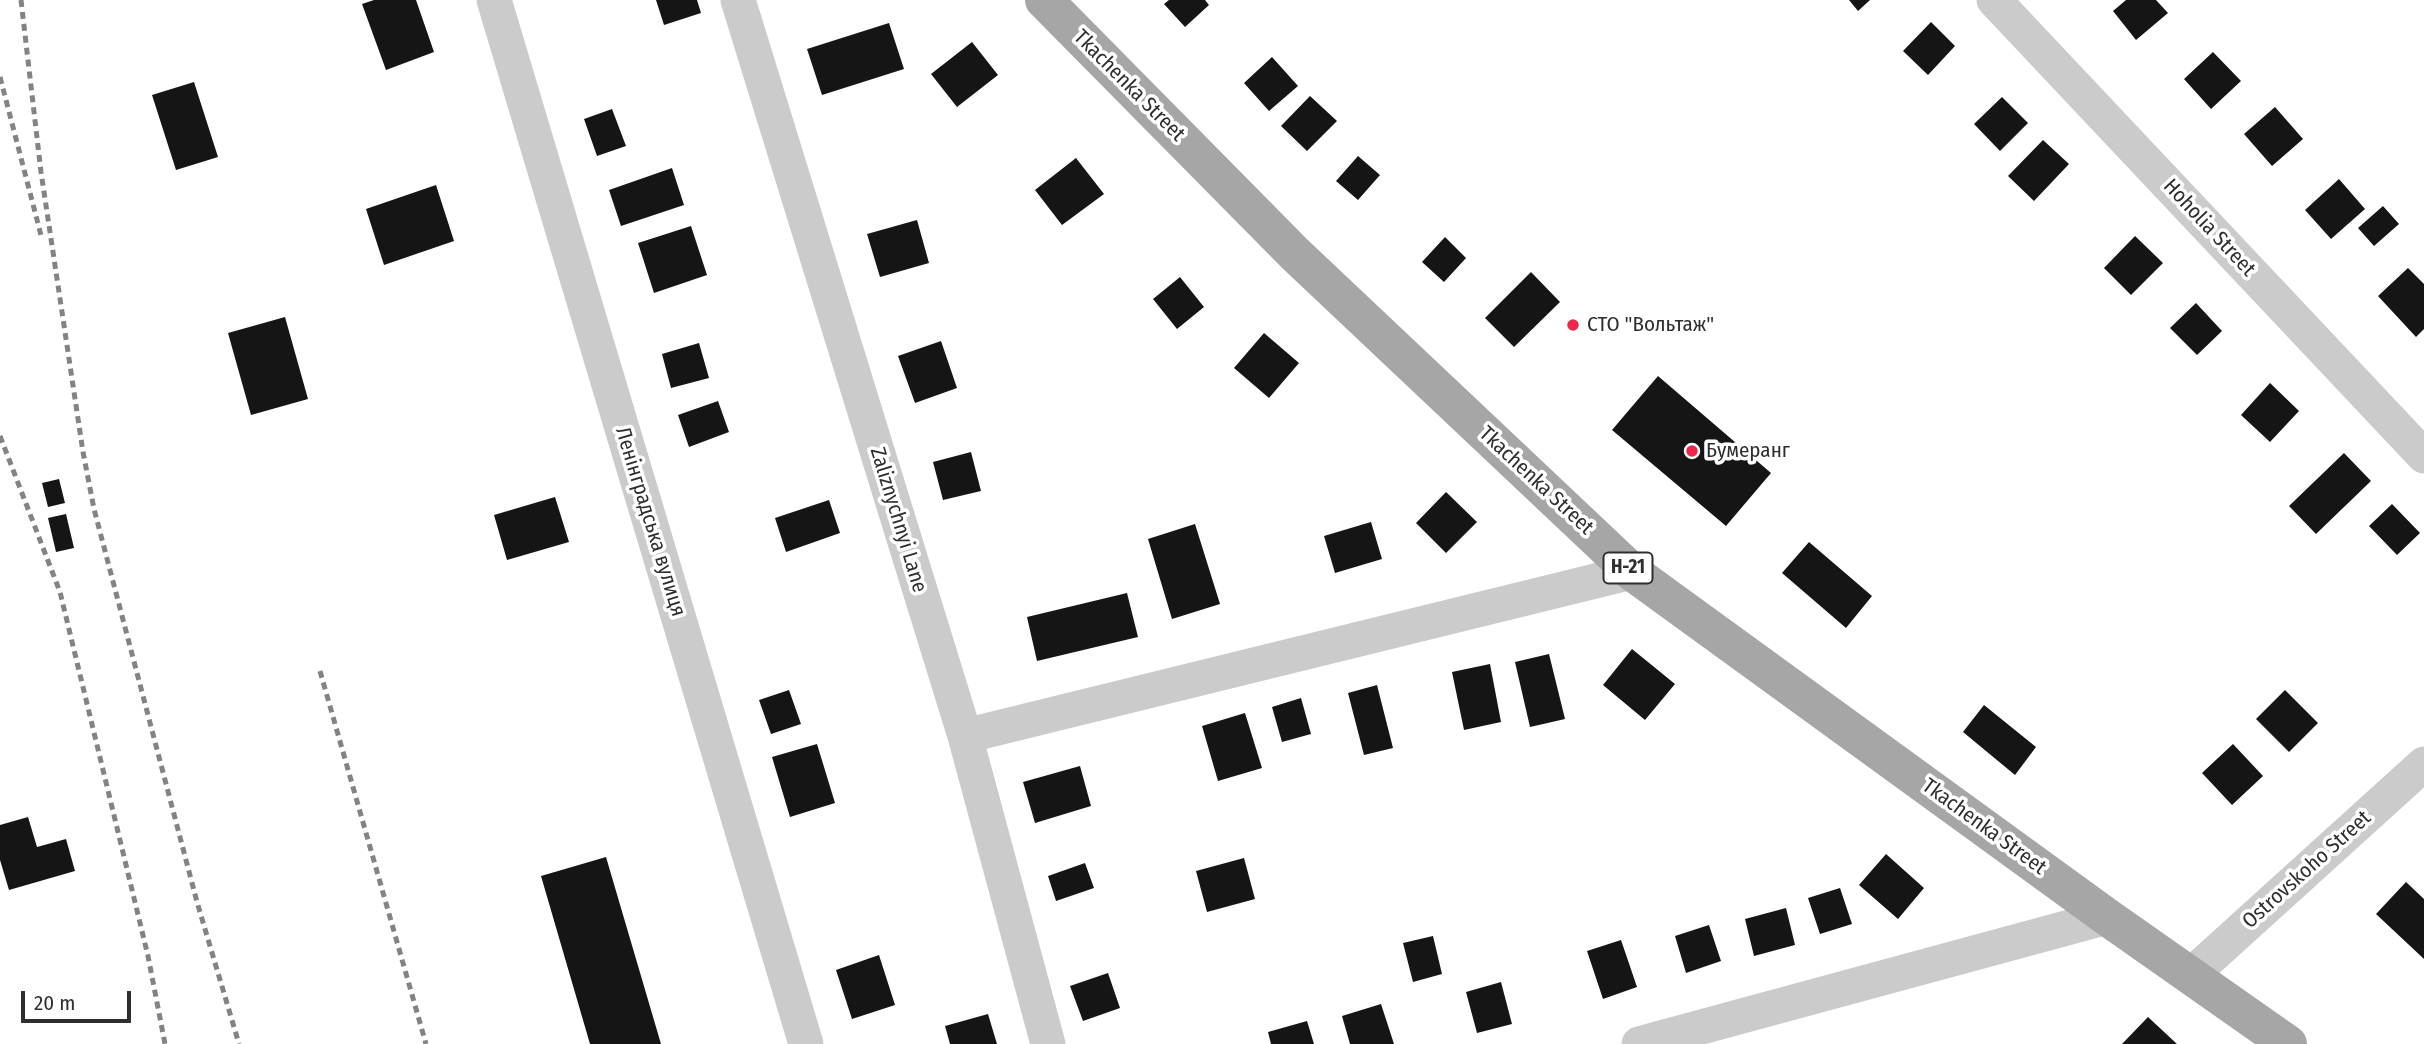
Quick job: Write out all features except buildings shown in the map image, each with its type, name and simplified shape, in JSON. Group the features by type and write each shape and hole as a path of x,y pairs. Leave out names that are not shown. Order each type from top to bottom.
{"main road":[{"name":"Tkachenka Street","path":"1044,0 1295,254 1632,572 2107,917 2288,1044"}],"street":[{"name":"Ленінградська вулиця","path":"494,0 806,1044"},
{"name":"Zaliznychnyi Lane","path":"738,0 965,736 1048,1044"},
{"name":"Hoholia Street","path":"1994,0 2424,456"},
{"path":"965,736 1632,572"},
{"name":"Ostrovskoho Street","path":"2190,976 2424,764"},
{"path":"1639,1044 2107,917"}],"railway":[{"path":"21,0 41,172 94,509 197,902 239,1044"},
{"path":"0,77 42,239"},
{"path":"0,436 60,592 148,956 165,1044"},
{"path":"320,671 426,1044"}],"place":[{"name":"СТО \"Вольтаж\"","path":"1573,325"},
{"name":"Бумеранг","path":"1692,451"}]}
